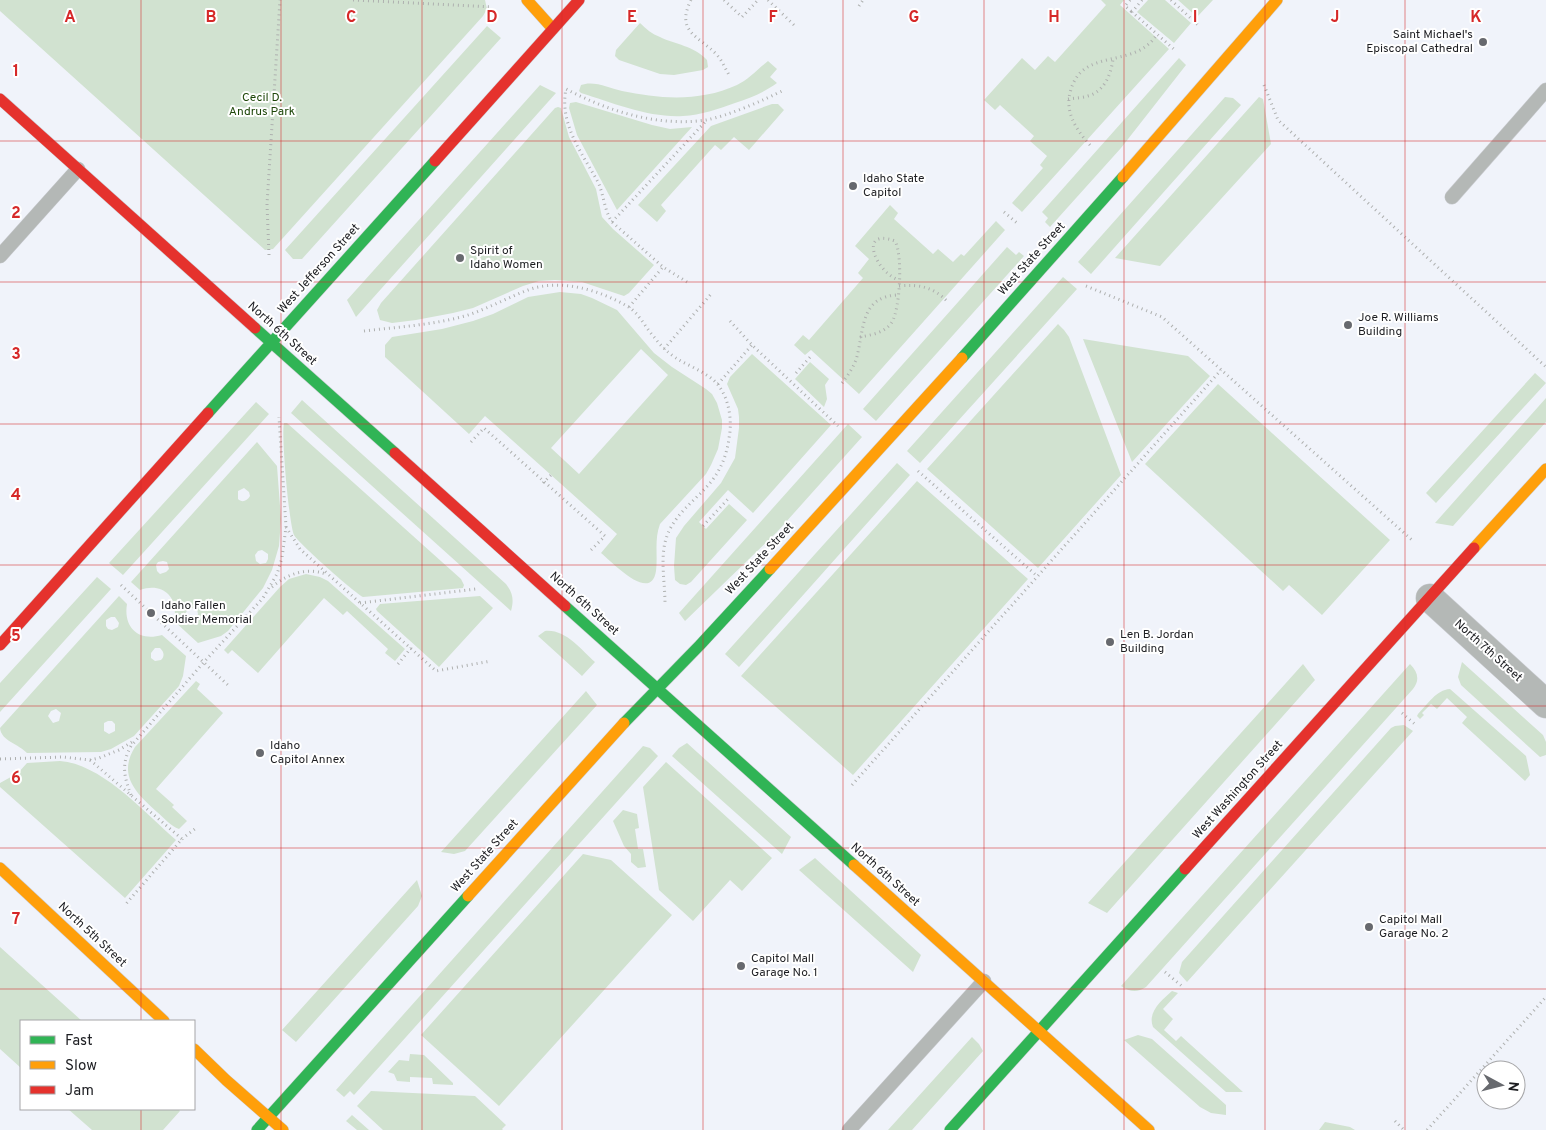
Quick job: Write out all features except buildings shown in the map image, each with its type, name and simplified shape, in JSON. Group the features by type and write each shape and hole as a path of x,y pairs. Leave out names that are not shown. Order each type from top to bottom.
{"street":[{"path":"527,0 553,29"},
{"name":"West Jefferson Street","path":"0,645 579,0"},
{"name":"West State Street","path":"257,1130 656,689 700,645 898,429 1054,256 1277,0"},
{"name":"North 6th Street","path":"0,99 1149,1130"},
{"name":"West Washington Street","path":"950,1130 1546,469"},
{"name":"North 7th Street","path":"1430,598 1546,704"},
{"name":"North 5th Street","path":"0,868 163,1020"},
{"path":"195,1050 283,1130"}],"lane":[{"path":"1452,197 1546,90"},
{"path":"0,256 78,169"},
{"path":"849,1130 984,981"}],"path":[{"path":"269,255 267,204 280,0"},
{"path":"353,0 492,7"},
{"path":"691,0 686,22 689,31 716,54 729,75"},
{"path":"724,0 742,17 758,0"},
{"path":"768,0 795,26"},
{"path":"859,6 862,0"},
{"path":"1130,0 1125,6 1176,51"},
{"path":"1132,12 1142,0"},
{"path":"1171,0 1198,25"},
{"path":"1090,146 1072,121 1068,99 1072,84 1079,73 1089,66 1099,61 1129,56 1140,50 1158,34"},
{"path":"1068,99 1088,96 1097,92 1109,76 1113,58"},
{"path":"1264,85 1278,120 1546,367"},
{"path":"687,282 663,268 612,222 606,210 599,184 571,132 564,106 566,89 583,98 613,109 655,120 688,121 708,119 768,98 784,90"},
{"path":"612,222 708,119"},
{"path":"1004,212 1018,224"},
{"path":"860,337 876,334 887,328 892,322 899,286 900,270 898,248 895,241 887,238 879,239 872,247 873,254 887,274 899,280"},
{"path":"629,307 663,268"},
{"path":"364,331 422,325 464,316 500,303 530,289 543,286 585,289 599,293 629,307 664,348 718,384 724,395 729,414 730,435 727,452 720,468 710,483 678,517 670,529 664,558 665,603"},
{"path":"899,286 923,286 935,290 948,302"},
{"path":"1086,286 1162,317 1412,540"},
{"path":"664,348 712,293"},
{"path":"842,383 854,364 866,315 872,305 880,299 897,295"},
{"path":"730,321 752,346 838,426"},
{"path":"718,384 752,346"},
{"path":"796,372 811,356"},
{"path":"852,785 1221,370"},
{"path":"131,795 127,784 124,762 131,746 263,598 270,588 282,558 286,527 279,417"},
{"path":"471,442 484,428 605,536 591,550"},
{"path":"918,471 1037,576"},
{"path":"544,482 550,475"},
{"path":"703,526 728,498"},
{"path":"286,527 300,549 436,670 491,661"},
{"path":"270,588 284,577 299,572 310,570 328,575"},
{"path":"121,585 230,687"},
{"path":"360,603 476,589"},
{"path":"398,664 411,648"},
{"path":"1402,713 1417,726"},
{"path":"0,759 63,757 90,760 111,755 137,738"},
{"path":"90,760 182,839"},
{"path":"125,905 182,839 196,828"},
{"path":"1166,972 1183,987"},
{"path":"1427,1130 1546,997"},
{"path":"1395,1121 1404,1130"}],"green space":[{"name":"Cecil D. Andrus Park","path":"0,0 485,0 487,9 483,16 273,249 265,250 0,11"},
{"path":"1101,0 1124,0 1120,5 1169,49 1022,212 1012,203 1043,168 1040,165 1047,156 1030,141 1034,136 1000,105 995,110 984,100 1022,58 1035,70 1048,56 1055,62 1106,5"},
{"path":"1148,0 1165,0 1191,23 1174,43 1137,12"},
{"path":"1178,0 1213,0 1197,17"},
{"path":"640,23 657,36 696,51 707,60 708,67 703,70 674,75 660,74 619,60 615,56 616,50"},
{"path":"487,26 501,38 302,259 293,259 285,250"},
{"path":"1179,58 1186,65 1121,148 1050,227 1045,222 1048,218 1042,212"},
{"path":"768,61 777,69 770,77 777,83 746,99 696,114 683,116 657,115 631,109 579,91 581,85 591,83 651,96 680,97 709,94 741,83"},
{"path":"540,85 556,93 356,317 347,300"},
{"path":"1225,97 1233,98 1241,105 1091,274 1078,262"},
{"path":"1259,97 1263,99 1271,144 1160,266 1115,258"},
{"path":"576,102 670,129 692,127 617,210 577,135 569,108 570,103"},
{"path":"772,104 778,104 784,110 749,150 734,137 721,150 715,145 661,205 666,211 657,222 638,205 711,126"},
{"path":"555,108 561,108 569,137 596,189 602,217 654,265 629,293 624,296 582,282 539,281 473,308 453,313 392,323 380,320 377,310 381,303"},
{"path":"890,205 898,213 894,219 933,254 938,249 953,262 961,254 964,256 996,221 1005,230 859,394 811,350 805,355 794,345 803,335 809,340 863,278 858,273 869,259 855,246"},
{"path":"1007,247 1016,255 1019,252 1024,256 876,421 863,409"},
{"path":"1063,277 1077,289 920,463 907,451"},
{"path":"560,292 581,294 617,310 654,353 706,389 712,394 717,403 722,420 718,449 706,474 660,524 656,571 653,580 647,583 639,582 630,577 601,553 617,534 485,416 469,434 385,357 385,345 392,337 442,329 473,321 493,314 528,297","holes":["641,349 668,375 579,474 551,448"]},
{"path":"1058,324 1069,337 1121,475 1038,568 927,469"},
{"path":"1083,339 1188,356 1210,376 1132,462"},
{"path":"752,354 831,425 753,513 728,490 699,522 706,529 729,504 747,520 691,582 686,585 680,584 675,580 676,538 721,483 735,458 739,417 738,409 727,384 730,377"},
{"path":"810,362 829,379 825,385 827,399 824,407 795,379"},
{"path":"1535,373 1546,383 1436,503 1426,493"},
{"path":"1218,384 1390,540 1322,615 1289,585 1283,591 1145,464"},
{"path":"1546,398 1546,422 1453,526 1435,523"},
{"path":"302,400 506,584 512,597 511,611 291,413"},
{"path":"256,402 269,414 123,575 109,563"},
{"path":"284,423 287,423 461,579 464,585 463,588 363,597 315,557 294,535 292,527 285,460"},
{"path":"848,424 862,437 777,532 685,621 679,613"},
{"path":"257,442 277,466 281,519 279,546 272,570 263,588 228,631 221,636 198,643 174,621 174,605 168,594 156,588 140,590 131,582","holes":["244,488 249,492 250,496 246,500 241,501 238,499 238,491","262,550 268,554 268,559 266,563 260,564 256,561 255,555 258,551","158,562 167,562 169,569 160,574 157,571 156,565","188,609 197,609 196,619 192,621 187,618 185,614"]},
{"path":"897,463 910,475 739,667 725,654"},
{"path":"917,481 1028,579 853,775 741,676"},
{"path":"306,574 328,581 405,649 395,661 385,653 388,649 347,611 343,615 324,598 258,673 232,650 228,654 224,650 280,587 289,579"},
{"path":"97,577 111,589 0,712 0,683"},
{"path":"119,596 127,604 126,613 130,626 134,631 146,636 162,635 186,656 183,676 179,686 134,736 111,749 101,752 27,753 7,739 0,728","holes":["115,617 119,623 118,627 112,630 108,629 106,620","155,648 160,648 163,656 161,660 155,661 151,658 151,653","56,709 61,713 59,721 53,723 48,716 51,711","112,721 115,724 115,731 109,734 104,731 104,723"]},
{"path":"480,596 493,608 439,667 376,609 380,604"},
{"path":"545,631 560,633 579,646 595,662 582,676 538,636"},
{"path":"1462,662 1543,735 1546,742 1546,755 1540,757 1461,685 1458,677"},
{"path":"1303,664 1315,680 1107,913 1088,903"},
{"path":"1410,664 1417,676 1417,682 1413,689 1146,987 1134,991 1127,990 1121,986"},
{"path":"196,681 200,684 197,689 223,713 156,789 174,805 172,807 187,821 179,829 165,819 137,791 129,776 128,767 135,747"},
{"path":"1450,689 1526,756 1530,775 1525,781 1462,723 1467,717 1447,698 1437,709 1431,704 1422,713 1424,715 1420,719 1417,716 1436,695"},
{"path":"586,691 597,705 465,851 454,854 441,852"},
{"path":"1404,725 1413,731 1187,982 1179,973 1182,962 1391,728"},
{"path":"687,743 791,837 782,854 672,756"},
{"path":"643,746 650,748 658,756 354,1095 350,1091 344,1097 336,1090"},
{"path":"60,761 76,764 107,780 137,804 176,840 125,898 0,787 0,783 18,773 27,763"},
{"path":"666,762 772,858 742,891 730,880 693,921 659,890 643,787"},
{"path":"623,810 637,814 639,828 635,829 638,849 643,849 646,867 638,868 631,862 631,854 624,846 613,821"},
{"path":"583,854 611,860 672,915 499,1106 421,1035"},
{"path":"815,858 921,955 913,972 799,870"},
{"path":"417,880 422,896 418,906 296,1042 282,1030"},
{"path":"0,947 81,1020 20,1020 20,1067 0,1049"},
{"path":"1172,991 1178,993 1163,1009 1173,1019 1164,1030 1176,1041 1181,1036 1243,1092 1226,1092 1153,1027 1152,1016 1156,1007"},
{"path":"1138,1035 1152,1039 1226,1105 1226,1115 1211,1113 1200,1107 1124,1040"},
{"path":"972,1037 983,1051 912,1130 888,1130"},
{"path":"410,1054 424,1055 453,1085 433,1084 432,1078 410,1077 410,1082 397,1081 394,1074 388,1072 399,1060 409,1061"},
{"path":"371,1091 475,1096 506,1125 503,1130 383,1130 357,1106"},
{"path":"69,1110 180,1111 163,1130 92,1130"},
{"path":"352,1115 369,1130 357,1130 346,1121"},
{"path":"1325,1122 1350,1127 1355,1130 1319,1130"}],"traffic: fast":[{"path":"208,413 435,161"},
{"path":"962,358 1123,177"},
{"path":"255,328 395,453"},
{"path":"624,723 770,569"},
{"path":"565,606 854,865"},
{"path":"950,1130 1185,869"},
{"path":"257,1130 468,896"}],"traffic: slow":[{"path":"527,0 553,29"},
{"path":"1123,177 1277,0"},
{"path":"770,569 962,358"},
{"path":"1474,548 1546,469"},
{"path":"468,896 624,723"},
{"path":"854,865 1149,1130"},
{"path":"0,868 163,1020"},
{"path":"195,1050 283,1130"}],"traffic: jam":[{"path":"435,161 579,0"},
{"path":"0,99 255,328"},
{"path":"0,645 208,413"},
{"path":"395,453 565,606"},
{"path":"1185,869 1474,548"}],"place":[{"name":"Saint Michael's Episcopal Cathedral","path":"1483,42"},
{"name":"Idaho State Capitol","path":"853,186"},
{"name":"Spirit of Idaho Women","path":"460,258"},
{"name":"Joe R. Williams Building","path":"1348,325"},
{"name":"Idaho Fallen Soldier Memorial","path":"151,613"},
{"name":"Len B. Jordan Building","path":"1110,642"},
{"name":"Idaho Capitol Annex","path":"260,753"},
{"name":"Capitol Mall Garage No. 2","path":"1369,927"},
{"name":"Capitol Mall Garage No. 1","path":"741,966"}]}
